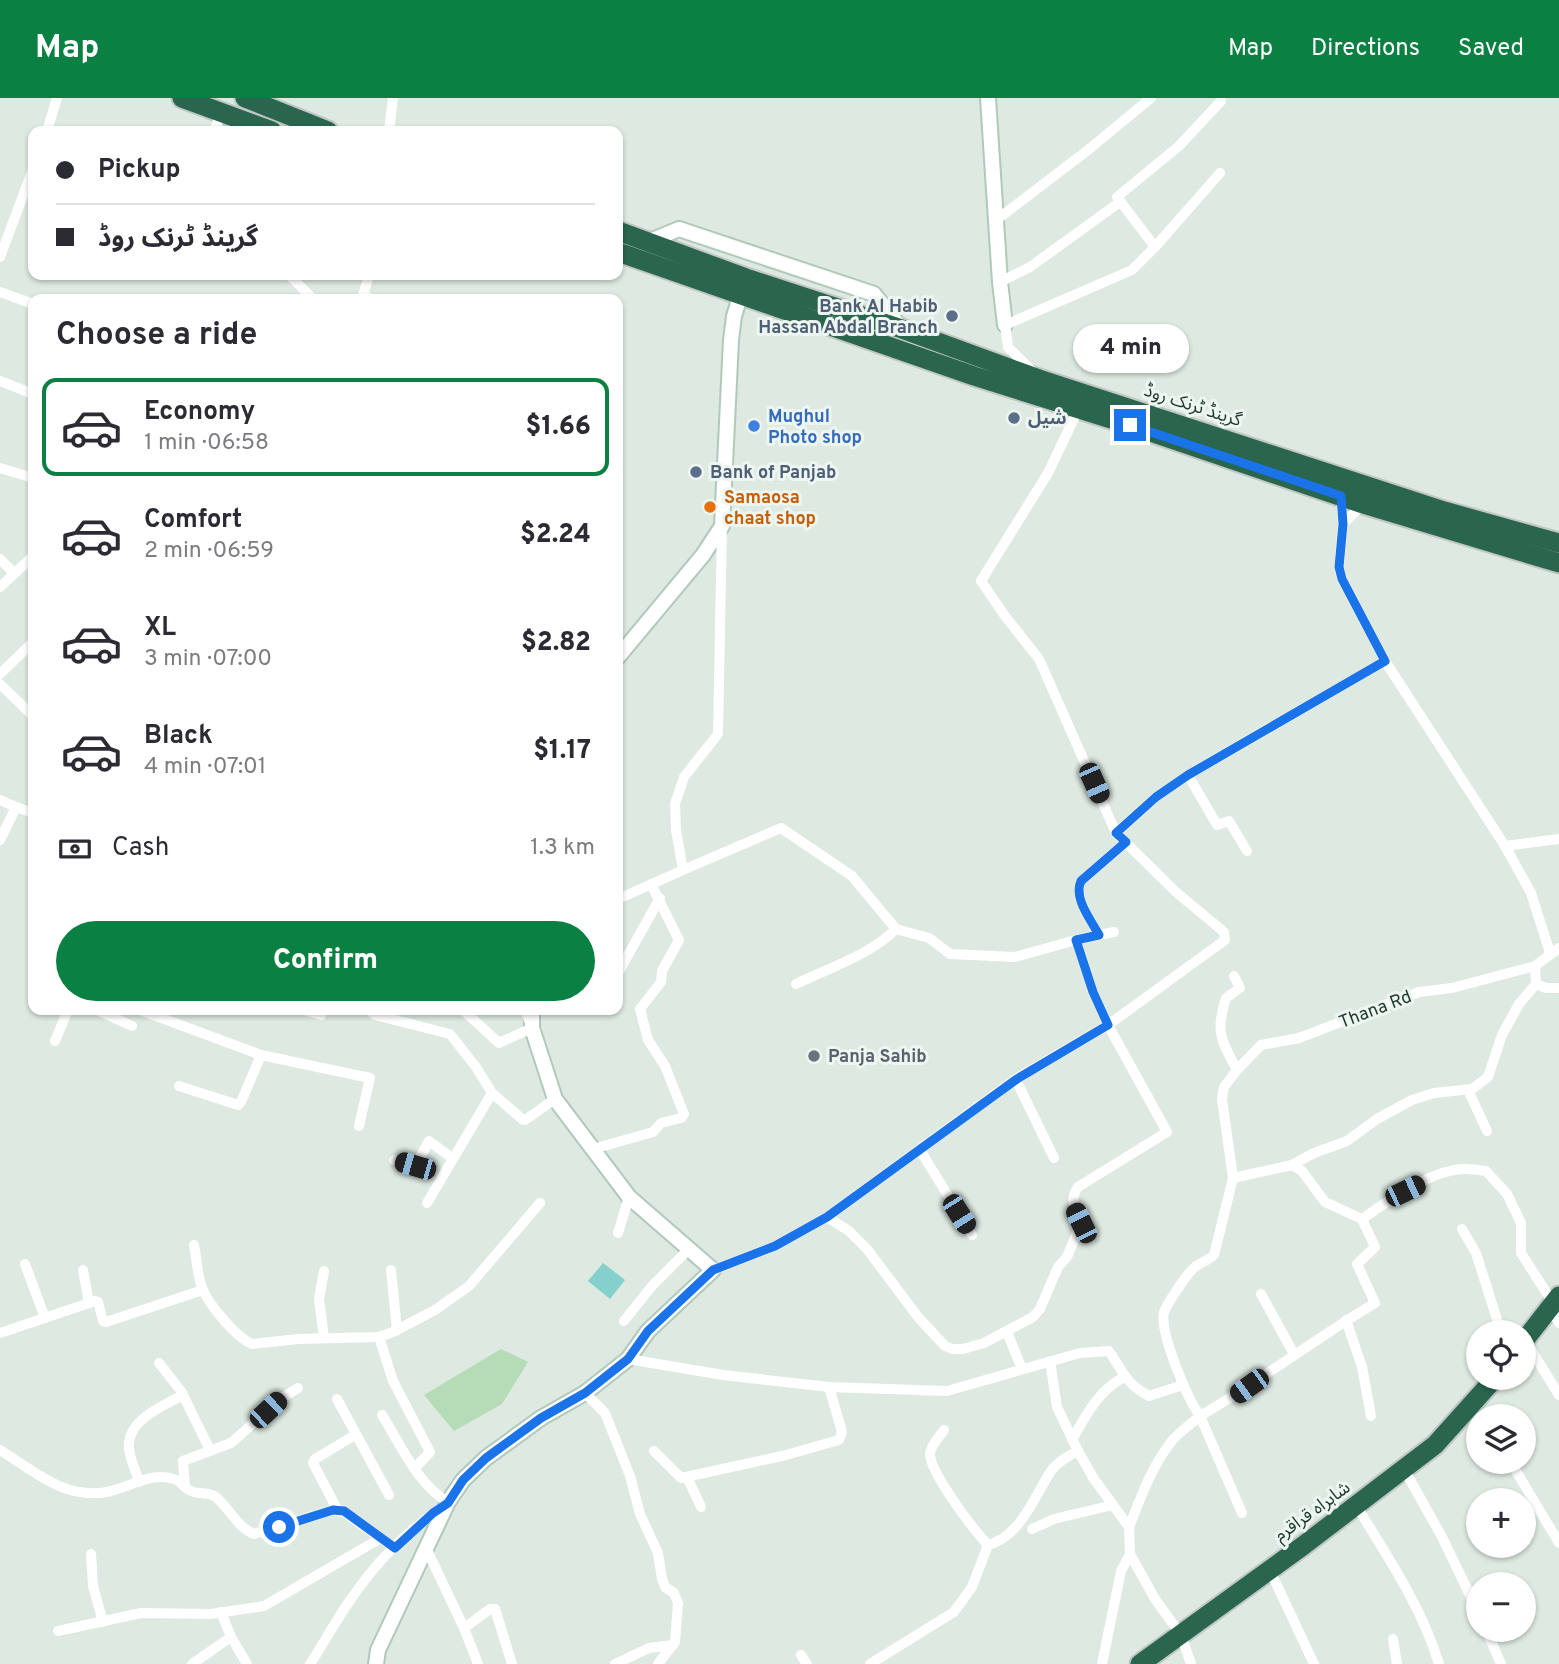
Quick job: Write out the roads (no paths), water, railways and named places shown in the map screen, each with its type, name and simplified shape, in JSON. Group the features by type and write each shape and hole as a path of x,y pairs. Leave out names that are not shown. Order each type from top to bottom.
{"highway":[{"path":"182,98 260,126"},
{"path":"245,98 315,126"},
{"name":"گرینڈ ٹرنک روڈ","path":"623,233 1039,379 1444,511 1559,543"},
{"path":"623,255 1363,504 1559,563"},
{"path":"1536,1329 1555,1307"},
{"name":"شاہراہ قراقرم","path":"1140,1664 1466,1420"}],"main road":[{"path":"988,98 995,221 1005,325"},
{"path":"623,651 703,555 722,526 731,340 734,316 741,294"},
{"path":"376,1664 378,1650 426,1548 448,1503 463,1480 486,1458 541,1418 585,1393 628,1359 648,1331 713,1270 629,1197 555,1099 532,1028 532,1015"}],"street":[{"path":"49,126 57,98"},
{"path":"390,126 393,98"},
{"path":"995,221 1151,98"},
{"path":"1155,247 1116,197 1179,146 1221,101"},
{"path":"216,126 222,111"},
{"path":"1039,379 1008,347 1005,325 1132,270 1220,173"},
{"path":"0,257 28,182"},
{"path":"1000,282 1030,267 1120,202"},
{"path":"294,280 308,294"},
{"path":"0,292 28,301"},
{"path":"984,360 1008,347"},
{"path":"0,381 28,392"},
{"path":"713,1270 775,1246 827,1217 1016,1080 1108,1025 1226,937 1224,932 1176,892 1116,833 1039,659 982,581 1048,473 1078,410"},
{"path":"0,468 28,476"},
{"path":"1341,496 1343,524 1339,567 1342,579 1385,661 1505,846 1531,893 1554,950"},
{"path":"1343,524 1363,504"},
{"path":"683,870 676,830 675,804 684,777 718,734 722,526"},
{"path":"0,559 14,573"},
{"path":"0,587 28,560"},
{"path":"0,674 28,647"},
{"path":"1116,833 1156,797 1188,775 1385,661"},
{"path":"0,684 28,711"},
{"path":"1188,775 1217,825 1229,821 1247,851"},
{"path":"0,800 28,811"},
{"path":"0,840 16,807"},
{"path":"623,897 781,828 852,876 896,929 929,938 950,954 1015,957 1114,932"},
{"path":"1505,846 1559,839"},
{"path":"1099,935 1077,889 1081,881 1126,842"},
{"path":"593,1149 653,1132 662,1123 681,1118 684,1114 665,1066 648,1040 641,1017 640,1009 661,982 662,971 678,940 651,884"},
{"path":"623,964 660,898"},
{"path":"796,984 859,953 896,929"},
{"path":"827,1217 849,1231 867,1249 918,1317 945,1346 963,1349 984,1343 1033,1317 1040,1309 1058,1267 1067,1257 1081,1223 1073,1202 1078,1186 1167,1132 1108,1025 1093,992 1076,940"},
{"name":"Thana Rd","path":"1233,1178 1222,1099 1224,1087 1261,1045 1298,1038 1419,992 1452,988 1535,966 1554,950"},
{"path":"1242,1513 1200,1416 1191,1404 1183,1385 1169,1346 1164,1322 1164,1312 1194,1268 1214,1255 1233,1178 1292,1166 1314,1153 1346,1141 1377,1119 1412,1100 1434,1093 1468,1090 1488,1077 1502,1035 1519,1004 1536,984 1535,966"},
{"path":"1234,976 1240,988 1226,998 1220,1040 1237,1070"},
{"path":"1536,984 1555,988 1559,999"},
{"path":"55,1041 66,1015"},
{"path":"106,1015 131,1029 137,1015"},
{"path":"153,1015 261,1055 370,1078 359,1126"},
{"path":"375,1015 450,1034 492,1093 525,1120 555,1099"},
{"path":"468,1015 499,1044 532,1028 527,1015"},
{"path":"179,1086 237,1105 241,1102 261,1055"},
{"path":"1016,1080 1054,1158"},
{"path":"1468,1090 1487,1131"},
{"path":"427,1203 492,1093"},
{"path":"394,1160 415,1166 429,1141 452,1158"},
{"path":"920,1150 972,1235"},
{"path":"1191,1664 1181,1635 1155,1599 1130,1554 1129,1527 1157,1462 1173,1440 1200,1416 1375,1303 1357,1264 1374,1247 1362,1219 1325,1202 1302,1171 1292,1166"},
{"path":"1362,1219 1383,1204 1429,1179 1463,1169 1486,1171 1507,1194 1521,1223 1521,1253 1555,1307"},
{"path":"618,1233 629,1197"},
{"path":"194,1245 203,1290 222,1318 252,1344 379,1337 435,1310 469,1286 540,1203"},
{"path":"1462,1229 1476,1253 1497,1320"},
{"path":"624,1321 652,1286 690,1248"},
{"path":"26,1264 45,1318"},
{"path":"83,1270 89,1303"},
{"path":"391,1270 397,1330"},
{"path":"324,1271 319,1298 324,1338"},
{"path":"0,1332 98,1302 103,1321 106,1322 203,1290"},
{"path":"1261,1294 1294,1354"},
{"path":"1346,1320 1362,1367 1371,1416"},
{"path":"1007,1332 1022,1369"},
{"path":"379,1337 393,1381 430,1452 415,1468"},
{"path":"628,1359 723,1375 829,1387 947,1391 1080,1353 1110,1351 1124,1377 1135,1389 1149,1396 1183,1385"},
{"path":"1536,1358 1559,1395"},
{"path":"1050,1361 1057,1407 1077,1451 1129,1527"},
{"path":"159,1363 183,1395 211,1450"},
{"path":"1072,1440 1102,1392 1124,1377"},
{"path":"654,1451 678,1477 687,1477 839,1440 842,1432 829,1387"},
{"path":"185,1488 183,1461 231,1443 282,1398 298,1388"},
{"path":"585,1393 605,1413 630,1476 640,1514 658,1553 665,1587 674,1593 678,1602 673,1645 658,1664"},
{"path":"139,1482 129,1448 137,1424 148,1414 183,1395"},
{"path":"337,1399 389,1495"},
{"path":"310,1664 351,1598 381,1559 448,1503 429,1486 415,1468 382,1415"},
{"path":"944,1430 930,1450 931,1464 970,1525 988,1545"},
{"path":"338,1511 313,1463 315,1459 355,1435"},
{"path":"0,1450 43,1479 63,1488 90,1493 107,1492 160,1476 176,1479 192,1492 211,1493 247,1531 254,1534 333,1510 344,1511 395,1548"},
{"path":"988,1545 1003,1541 1025,1515 1053,1469 1077,1451"},
{"path":"1404,1469 1466,1587"},
{"path":"1518,1474 1559,1542"},
{"path":"687,1477 701,1507"},
{"path":"1032,1529 1054,1519 1113,1505"},
{"path":"1356,1505 1431,1635 1439,1664"},
{"path":"58,1631 141,1613 184,1615 264,1606 381,1538"},
{"path":"870,1664 954,1612 972,1587 988,1545"},
{"path":"426,1548 478,1664"},
{"path":"91,1554 93,1586 103,1622"},
{"path":"1102,1664 1121,1571 1130,1554"},
{"path":"1269,1568 1314,1664"},
{"path":"464,1628 488,1610 495,1609 512,1664"},
{"path":"221,1612 231,1637 247,1664"},
{"path":"200,1662 231,1637"},
{"path":"1393,1639 1397,1664"},
{"path":"1492,1642 1502,1664"},
{"path":"615,1664 649,1648 673,1645"}],"water":[{"path":"603,1263 625,1280 610,1299 588,1281"}],"place":[{"name":"Bank Al Habib Hassan Abdal Branch","path":"952,316"},
{"name":"شیل","path":"1014,418"},
{"name":"Mughul Photo shop","path":"754,426"},
{"name":"Bank of Panjab","path":"696,472"},
{"name":"Samaosa chaat shop","path":"710,507"},
{"name":"Panja Sahib","path":"814,1056"}]}
